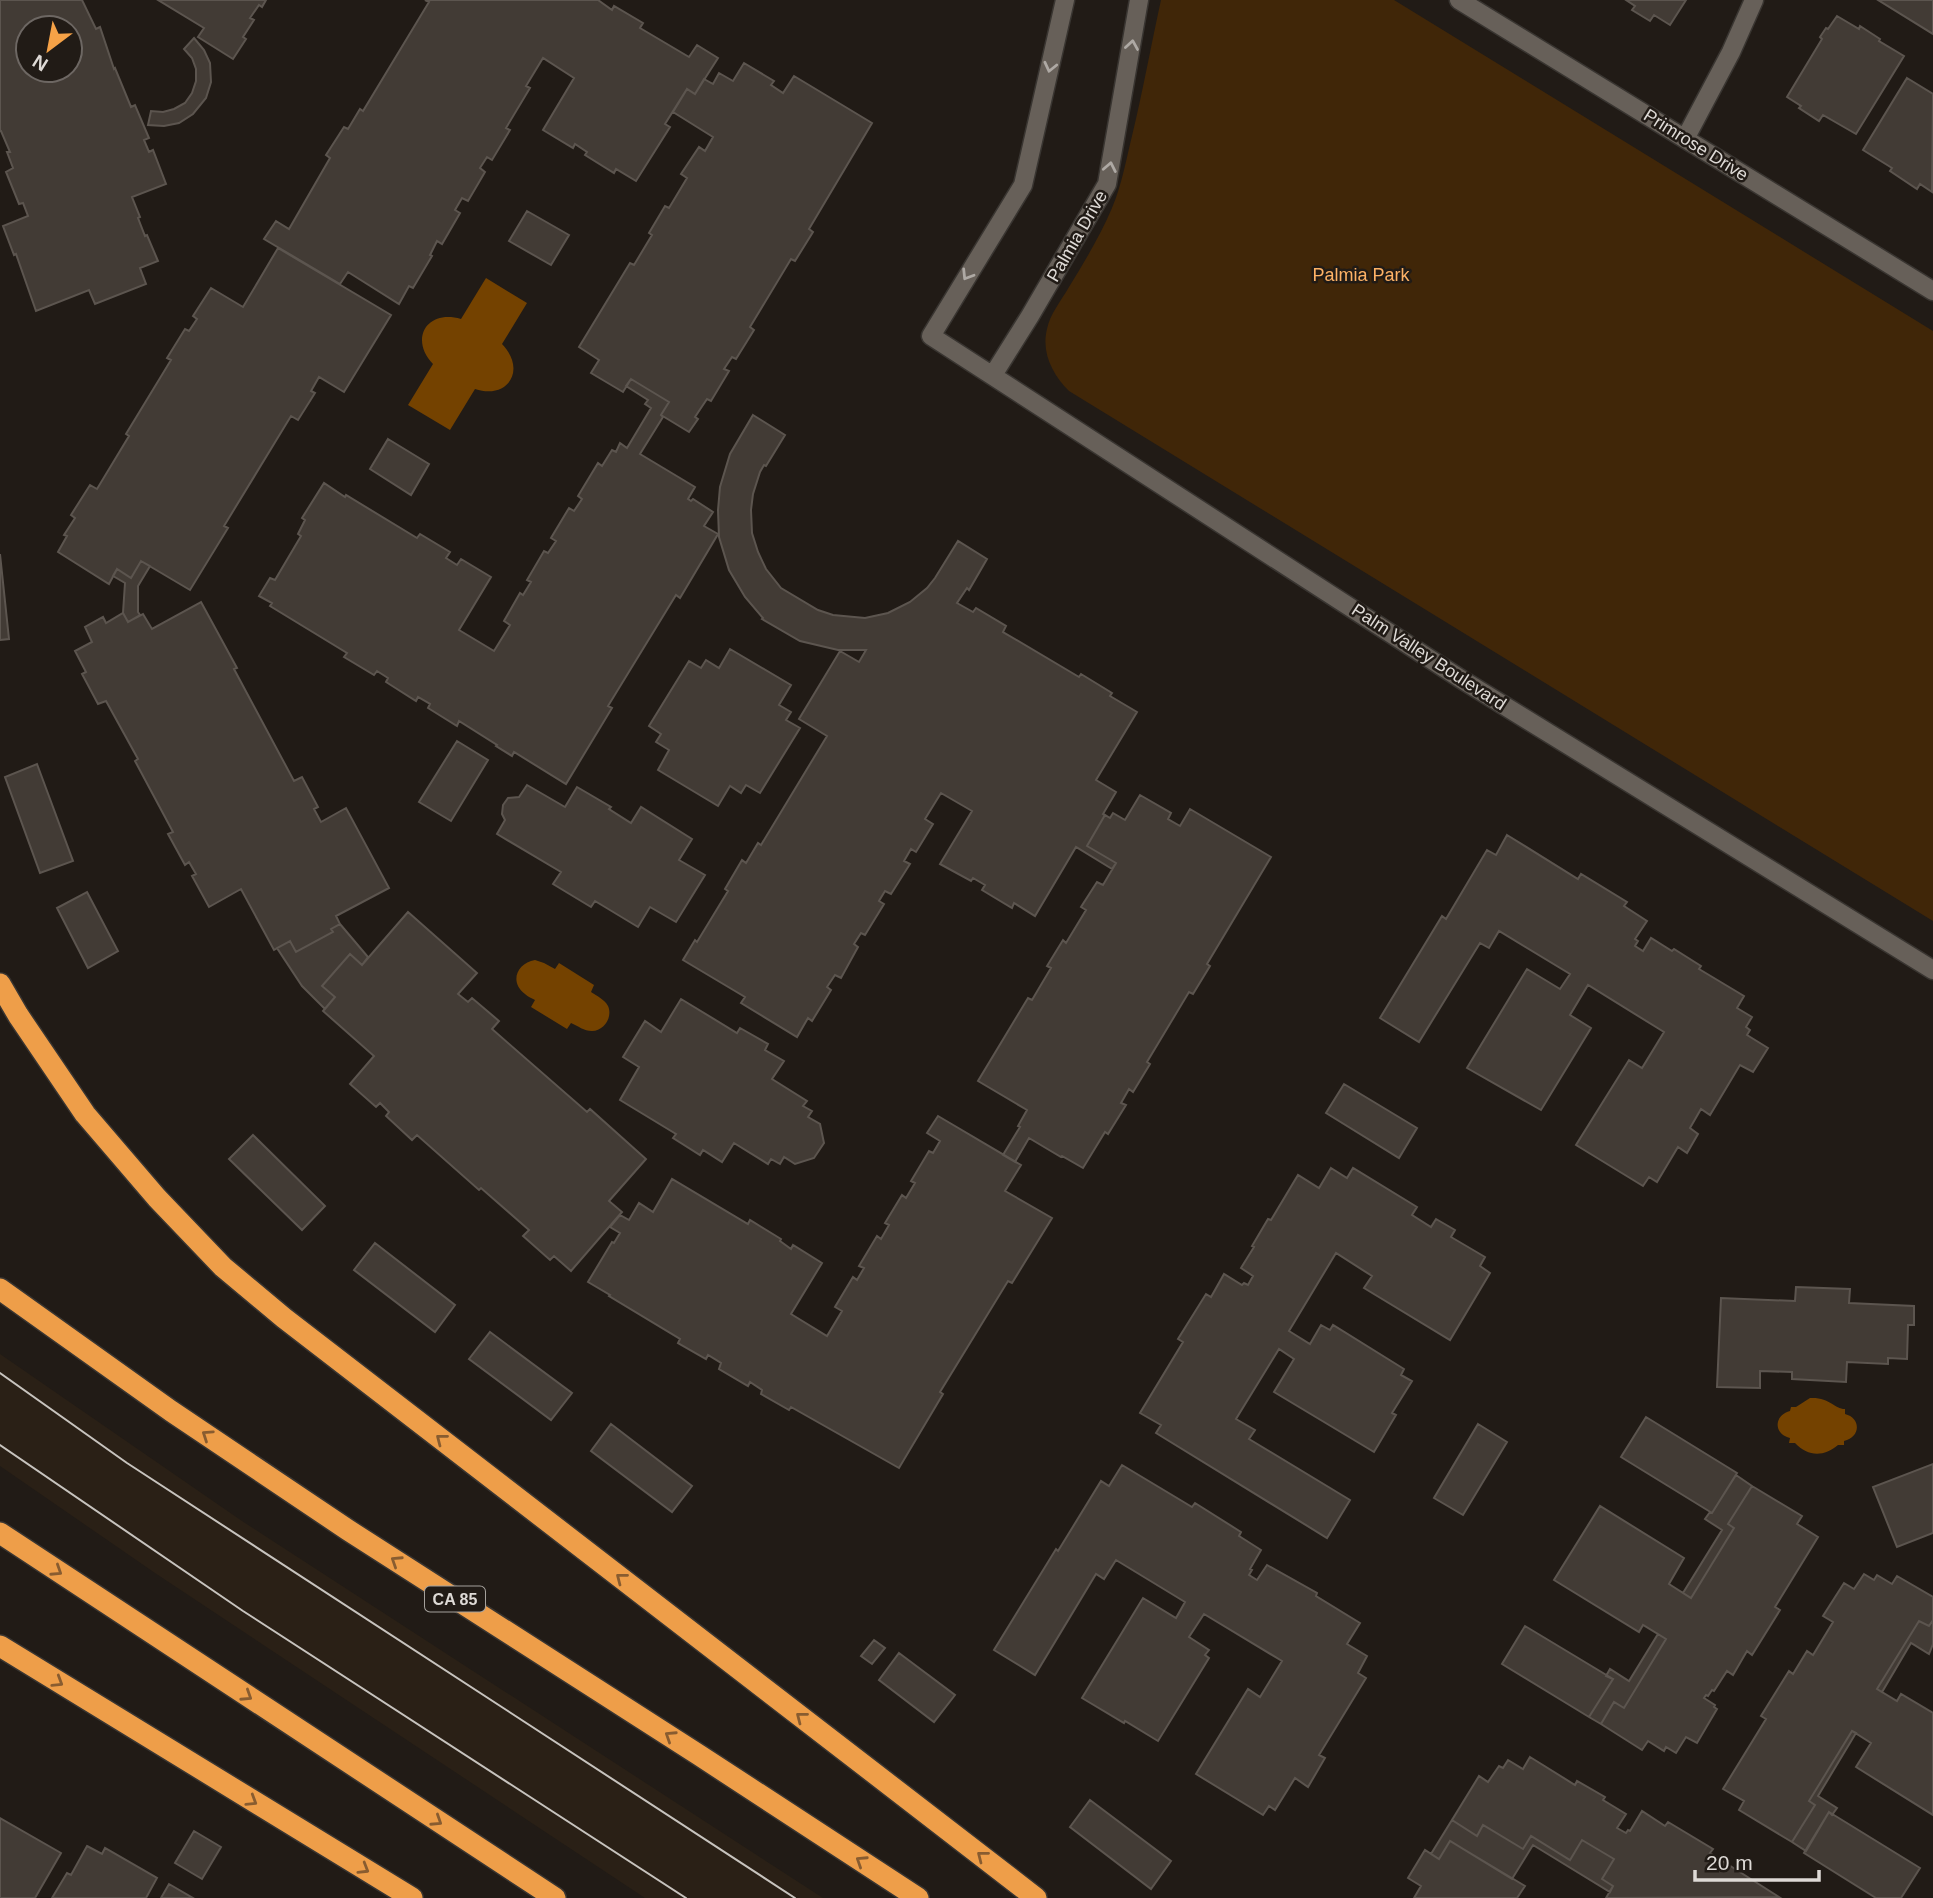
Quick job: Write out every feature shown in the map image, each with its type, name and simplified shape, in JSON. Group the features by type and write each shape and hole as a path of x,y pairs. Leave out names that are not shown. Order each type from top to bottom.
{"highway":[{"path":"0,984 85,1114 157,1198 223,1267 284,1318 1036,1898"},
{"name":"CA 85","path":"0,1289 172,1411 348,1530 918,1898"},
{"path":"0,1534 555,1898"},
{"path":"0,1646 412,1898"}],"street":[{"name":"Palm Valley Boulevard","path":"1065,0 1023,185 931,335 1461,678 1933,970"},
{"name":"Palmia Drive","path":"992,375 1030,316 1107,184 1139,0"},
{"name":"Primrose Drive","path":"1459,0 1933,291"},
{"path":"1685,139 1731,52 1754,0"}],"shaded area":[{"path":"486,278 527,303 502,344 513,364 513,373 505,386 497,390 475,389 450,430 408,405 433,364 422,345 422,336 425,328 439,318 461,319"},
{"path":"535,960 555,969 559,963 594,985 591,992 605,1002 609,1010 604,1026 589,1031 571,1023 567,1029 531,1007 535,1000 520,989 516,979 524,965"},
{"path":"0,1354 242,1521 823,1898 645,1898 155,1573 0,1466"},
{"path":"1810,1398 1822,1399 1845,1409 1845,1414 1856,1423 1854,1436 1844,1441 1844,1445 1816,1454 1805,1451 1795,1443 1789,1443 1790,1438 1778,1429 1778,1420 1790,1411 1791,1407 1796,1407"}],"green space":[{"name":"Palmia Park","path":"1161,0 1394,0 1933,331 1933,921 1063,385 1053,371 1047,355 1048,323 1081,268 1115,199 1124,172"}],"building":[{"path":"0,0 82,0 96,29 100,27 114,69 131,107 135,105 149,138 144,140 149,152 153,150 166,184 132,197 145,236 147,235 158,261 140,268 146,284 95,304 89,290 36,311 3,226 28,216 23,203 19,204 6,172 13,168 1,131"},
{"path":"158,0 266,0 250,18 254,20 233,59 198,37 204,28"},
{"path":"425,0 598,0 612,10 614,6 643,23 640,28 689,57 697,45 718,58 695,94 687,89 665,124 670,127 636,181 616,169 614,173 585,155 587,152 575,144 573,148 543,130 574,78 543,58 526,86 530,88 506,128 510,130 492,160 487,157 480,168 485,172 468,201 462,198 455,210 460,213 442,244 437,241 430,255 432,256 413,288 409,286 399,304 348,272 340,284 264,239 276,221 289,229 330,158 326,155 344,127 348,129 360,109 363,111 429,2"},
{"path":"1626,0 1686,0 1670,25 1654,15 1650,21 1632,10 1635,6"},
{"path":"1878,0 1933,0 1933,34"},
{"path":"1837,16 1859,29 1860,26 1904,56 1856,134 1823,115 1819,121 1787,97 1822,39 1820,37"},
{"path":"194,38 210,63 211,82 206,98 193,114 179,123 148,125 151,111 174,109 185,103 192,93 196,69 192,58 184,49"},
{"path":"744,63 774,81 771,85 783,93 794,76 872,123 809,229 813,232 795,261 791,259 750,327 754,330 736,359 732,357 724,369 729,371 711,401 707,399 695,417 698,419 689,432 661,415 669,402 631,379 623,392 591,373 599,360 579,347 630,263 634,265 665,206 669,208 687,178 681,174 699,147 705,151 713,137 673,112 687,89 695,94 704,79 713,84 719,73 733,81"},
{"path":"1907,78 1933,94 1932,192 1920,184 1917,189 1890,171 1892,168 1863,150"},
{"path":"527,211 569,235 551,265 509,241"},
{"path":"278,248 391,315 344,392 319,377 311,391 315,393 298,420 291,416 224,526 228,528 190,590 141,561 131,578 117,569 109,584 58,552 67,536 64,535 75,518 71,515 90,485 97,489 129,436 126,434 171,360 167,358 185,329 189,331 197,319 193,316 211,288 243,307"},
{"path":"631,379 669,402 640,454 695,487 688,499 693,499 713,512 704,526 718,534 680,598 676,595 608,706 612,708 566,784 514,752 512,756 459,721 457,726 428,708 430,704 418,697 416,701 386,682 388,678 377,671 374,675 344,657 347,653 270,606 272,603 259,596 270,578 275,580 301,536 298,534 305,520 302,518 324,483 417,538 420,534 450,552 446,558 457,565 461,559 491,577 459,630 494,651 510,625 504,621 520,593 523,595 531,582 527,580 544,551 548,553 556,541 551,538 569,508 574,511 582,499 578,496 598,463 602,466 612,450 616,452 620,443 627,448 651,408 645,404 648,400 626,386"},
{"path":"753,415 785,435 760,472 751,510 752,533 758,552 766,569 781,588 818,610 833,615 865,618 888,613 910,602 927,588 958,541 987,559 969,590 967,588 957,603 973,612 976,608 1006,626 1003,632 1079,677 1081,674 1137,712 1096,780 1116,792 1087,846 1116,863 1112,869 1076,847 1035,916 1014,903 1012,908 982,890 985,885 973,878 971,881 940,864 972,811 941,793 925,819 933,824 916,852 911,849 904,861 910,864 891,894 885,891 879,901 884,904 865,935 861,933 854,944 858,947 841,978 835,975 827,987 831,990 812,1021 808,1018 797,1037 741,1003 745,997 683,960 728,891 725,889 742,860 746,863 758,843 761,845 827,736 799,719 840,651 859,662 866,650 838,650 800,641 762,619 729,570 719,537 720,487 730,454"},
{"path":"388,439 429,464 411,495 370,469"},
{"path":"0,554 9,639 0,640"},
{"path":"141,561 150,566 138,586 140,615 128,622 123,613 125,583 113,576 117,569 131,578"},
{"path":"201,602 294,781 302,777 318,807 314,809 321,822 346,808 389,888 336,916 340,924 331,929 333,932 296,952 290,941 274,950 241,889 209,907 192,876 196,874 189,862 185,865 168,834 173,832 135,761 138,759 106,701 98,704 82,674 86,672 75,651 92,642 85,627 103,617 106,623 123,613 128,622 143,614 152,629"},
{"path":"730,649 791,685 779,705 791,712 786,720 800,728 760,793 746,785 741,793 730,786 718,806 658,770 669,750 656,742 661,734 649,726 689,661 701,668 706,660 719,668"},
{"path":"457,741 488,760 451,821 419,802"},
{"path":"37,764 73,861 40,873 5,777"},
{"path":"527,785 565,807 577,787 611,807 609,809 631,823 641,807 692,839 679,860 705,875 676,922 650,907 638,927 595,901 591,907 553,884 561,872 497,834 505,820 502,814 503,805 508,798 519,797"},
{"path":"1140,795 1171,813 1168,819 1180,826 1190,809 1271,857 1207,964 1210,966 1193,994 1189,992 1147,1062 1150,1064 1133,1092 1129,1089 1121,1103 1126,1105 1108,1134 1105,1132 1083,1168 1029,1138 1015,1162 1003,1155 1027,1110 978,1081 1028,998 1032,1000 1051,968 1047,966 1063,940 1066,943 1086,910 1081,907 1097,882 1103,885 1116,863 1087,846 1105,815 1110,818 1113,813 1125,820"},
{"path":"1507,835 1578,879 1581,874 1627,902 1624,906 1647,921 1635,939 1638,941 1635,946 1643,951 1651,938 1672,951 1674,949 1701,966 1699,969 1744,996 1737,1008 1752,1017 1746,1027 1750,1030 1747,1035 1768,1048 1753,1072 1740,1065 1710,1115 1701,1109 1690,1128 1698,1134 1687,1153 1678,1147 1657,1182 1649,1177 1643,1186 1576,1145 1629,1060 1642,1068 1664,1032 1588,985 1570,1015 1591,1028 1541,1110 1467,1068 1527,969 1560,989 1570,974 1499,931 1489,948 1480,943 1419,1042 1380,1018 1442,916 1446,919 1487,850 1496,855"},
{"path":"87,892 118,951 88,968 57,908"},
{"path":"408,912 477,973 458,994 468,1002 472,998 499,1021 492,1029 587,1112 590,1109 646,1159 609,1201 622,1212 571,1271 554,1256 550,1260 523,1236 529,1230 481,1188 479,1190 417,1135 412,1140 386,1116 389,1112 380,1103 376,1107 350,1084 374,1056 323,1011 335,997 322,986 350,954 362,965"},
{"path":"340,924 368,957 362,965 350,954 322,986 335,997 325,1009 302,986 277,948 290,941 296,952 333,932 331,929"},
{"path":"681,999 737,1033 740,1028 768,1044 765,1050 784,1061 772,1079 807,1101 803,1106 812,1111 808,1117 820,1124 824,1143 814,1158 795,1164 784,1157 780,1164 771,1159 768,1164 734,1143 722,1162 703,1150 700,1155 673,1138 676,1134 620,1100 639,1067 623,1057 645,1021 661,1032"},
{"path":"1344,1084 1417,1128 1399,1158 1326,1113"},
{"path":"938,1116 1021,1165 1005,1191 1052,1218 1012,1283 1008,1281 940,1392 943,1394 899,1468 791,1407 789,1410 761,1394 762,1390 750,1382 748,1386 719,1369 721,1363 708,1355 706,1359 678,1343 680,1339 588,1282 620,1233 610,1227 620,1215 629,1220 639,1203 653,1212 672,1179 748,1224 750,1220 781,1239 780,1241 791,1249 793,1245 822,1263 791,1314 827,1336 842,1311 835,1307 853,1277 857,1280 864,1268 859,1266 877,1236 881,1239 889,1225 885,1223 902,1195 906,1198 915,1183 911,1181 929,1151 933,1153 940,1141 927,1133"},
{"path":"253,1135 325,1206 302,1230 229,1159"},
{"path":"1331,1168 1347,1178 1353,1168 1417,1207 1412,1215 1431,1227 1436,1219 1455,1230 1451,1237 1485,1257 1480,1266 1490,1273 1450,1340 1364,1288 1372,1276 1336,1253 1289,1331 1310,1344 1321,1325 1330,1330 1333,1325 1404,1369 1401,1375 1412,1381 1392,1413 1396,1415 1374,1452 1274,1392 1294,1359 1279,1349 1236,1419 1255,1430 1249,1439 1350,1500 1327,1538 1156,1433 1161,1425 1140,1413 1183,1342 1178,1339 1206,1294 1211,1297 1224,1274 1242,1285 1248,1285 1253,1276 1241,1268 1268,1219 1271,1220 1298,1175 1319,1188"},
{"path":"375,1243 455,1305 435,1332 354,1270"},
{"path":"1796,1287 1850,1289 1849,1303 1914,1306 1914,1325 1908,1325 1907,1359 1888,1358 1888,1364 1847,1362 1846,1382 1792,1379 1792,1372 1760,1371 1760,1388 1717,1387 1721,1298 1795,1301"},
{"path":"490,1332 572,1393 551,1420 469,1359"},
{"path":"1646,1417 1737,1473 1712,1513 1621,1457"},
{"path":"611,1424 692,1486 672,1512 591,1451"},
{"path":"1478,1424 1507,1442 1463,1515 1434,1498"},
{"path":"1933,1464 1933,1533 1897,1547 1873,1487"},
{"path":"1122,1465 1192,1507 1195,1503 1241,1532 1239,1536 1261,1550 1249,1575 1257,1580 1267,1565 1317,1593 1316,1596 1360,1623 1347,1644 1367,1656 1358,1673 1366,1678 1319,1755 1325,1758 1308,1787 1295,1778 1275,1810 1269,1806 1263,1815 1196,1774 1248,1689 1260,1697 1282,1661 1204,1614 1189,1637 1209,1650 1205,1655 1209,1658 1158,1741 1082,1698 1143,1598 1176,1618 1185,1602 1116,1560 1104,1579 1096,1574 1035,1675 994,1650 1101,1481 1109,1486"},
{"path":"1736,1475 1752,1486 1728,1524 1734,1528 1691,1598 1683,1593 1722,1530 1705,1519 1712,1513"},
{"path":"1752,1486 1802,1516 1797,1524 1818,1537 1775,1607 1780,1610 1752,1655 1747,1651 1733,1675 1727,1671 1714,1691 1704,1698 1717,1709 1697,1743 1686,1737 1676,1753 1666,1747 1664,1751 1648,1741 1642,1750 1601,1724 1614,1702 1624,1708 1666,1639 1643,1625 1639,1632 1554,1580 1600,1506 1684,1558 1669,1584 1691,1598 1734,1528 1728,1524"},
{"path":"1864,1574 1874,1580 1877,1575 1892,1584 1897,1576 1933,1597 1933,1620 1929,1626 1919,1621 1877,1689 1897,1701 1901,1694 1933,1713 1933,1815 1856,1767 1871,1743 1852,1731 1809,1801 1815,1805 1792,1842 1739,1810 1744,1801 1723,1789 1766,1719 1761,1716 1789,1671 1793,1674 1807,1651 1813,1655 1833,1622 1823,1616 1844,1583 1854,1589"},
{"path":"1933,1620 1933,1644 1929,1654 1911,1643 1882,1692 1877,1689 1919,1621 1929,1626"},
{"path":"1525,1626 1613,1679 1589,1717 1502,1664"},
{"path":"1658,1634 1666,1639 1624,1708 1614,1702 1601,1724 1589,1717 1613,1679 1606,1676 1610,1669 1629,1681"},
{"path":"874,1640 885,1648 872,1664 861,1656"},
{"path":"899,1653 955,1695 934,1722 879,1680"},
{"path":"1852,1731 1856,1733 1818,1796 1837,1808 1832,1815 1829,1812 1806,1851 1792,1842 1815,1805 1809,1801"},
{"path":"1530,1757 1575,1785 1577,1781 1605,1797 1603,1800 1626,1814 1617,1828 1626,1833 1630,1831 1642,1811 1665,1826 1668,1822 1713,1849 1710,1853 1779,1897 1606,1898 1613,1886 1602,1879 1614,1859 1582,1840 1570,1860 1531,1836 1523,1849 1483,1825 1477,1836 1452,1820 1479,1776 1488,1782 1499,1766 1503,1768 1508,1760 1523,1769"},
{"path":"1090,1800 1171,1861 1151,1889 1070,1827"},
{"path":"1829,1812 1920,1868 1901,1898 1876,1898 1804,1853"},
{"path":"0,1818 61,1853 35,1898 0,1898"},
{"path":"1452,1820 1477,1836 1483,1825 1523,1849 1531,1836 1570,1860 1582,1840 1614,1859 1602,1879 1613,1886 1610,1892 1533,1845 1512,1879 1450,1841 1439,1859 1431,1854"},
{"path":"194,1831 221,1847 202,1879 175,1863"},
{"path":"1450,1841 1525,1886 1517,1898 1414,1898 1421,1886 1408,1878 1425,1850 1439,1859"},
{"path":"87,1846 102,1854 105,1848 157,1878 146,1898 52,1898 67,1873 71,1875"},
{"path":"169,1884 193,1898 161,1898"}],"tram line":[{"path":"0,1373 127,1463 795,1898"},
{"path":"0,1445 243,1611 686,1898"}]}
